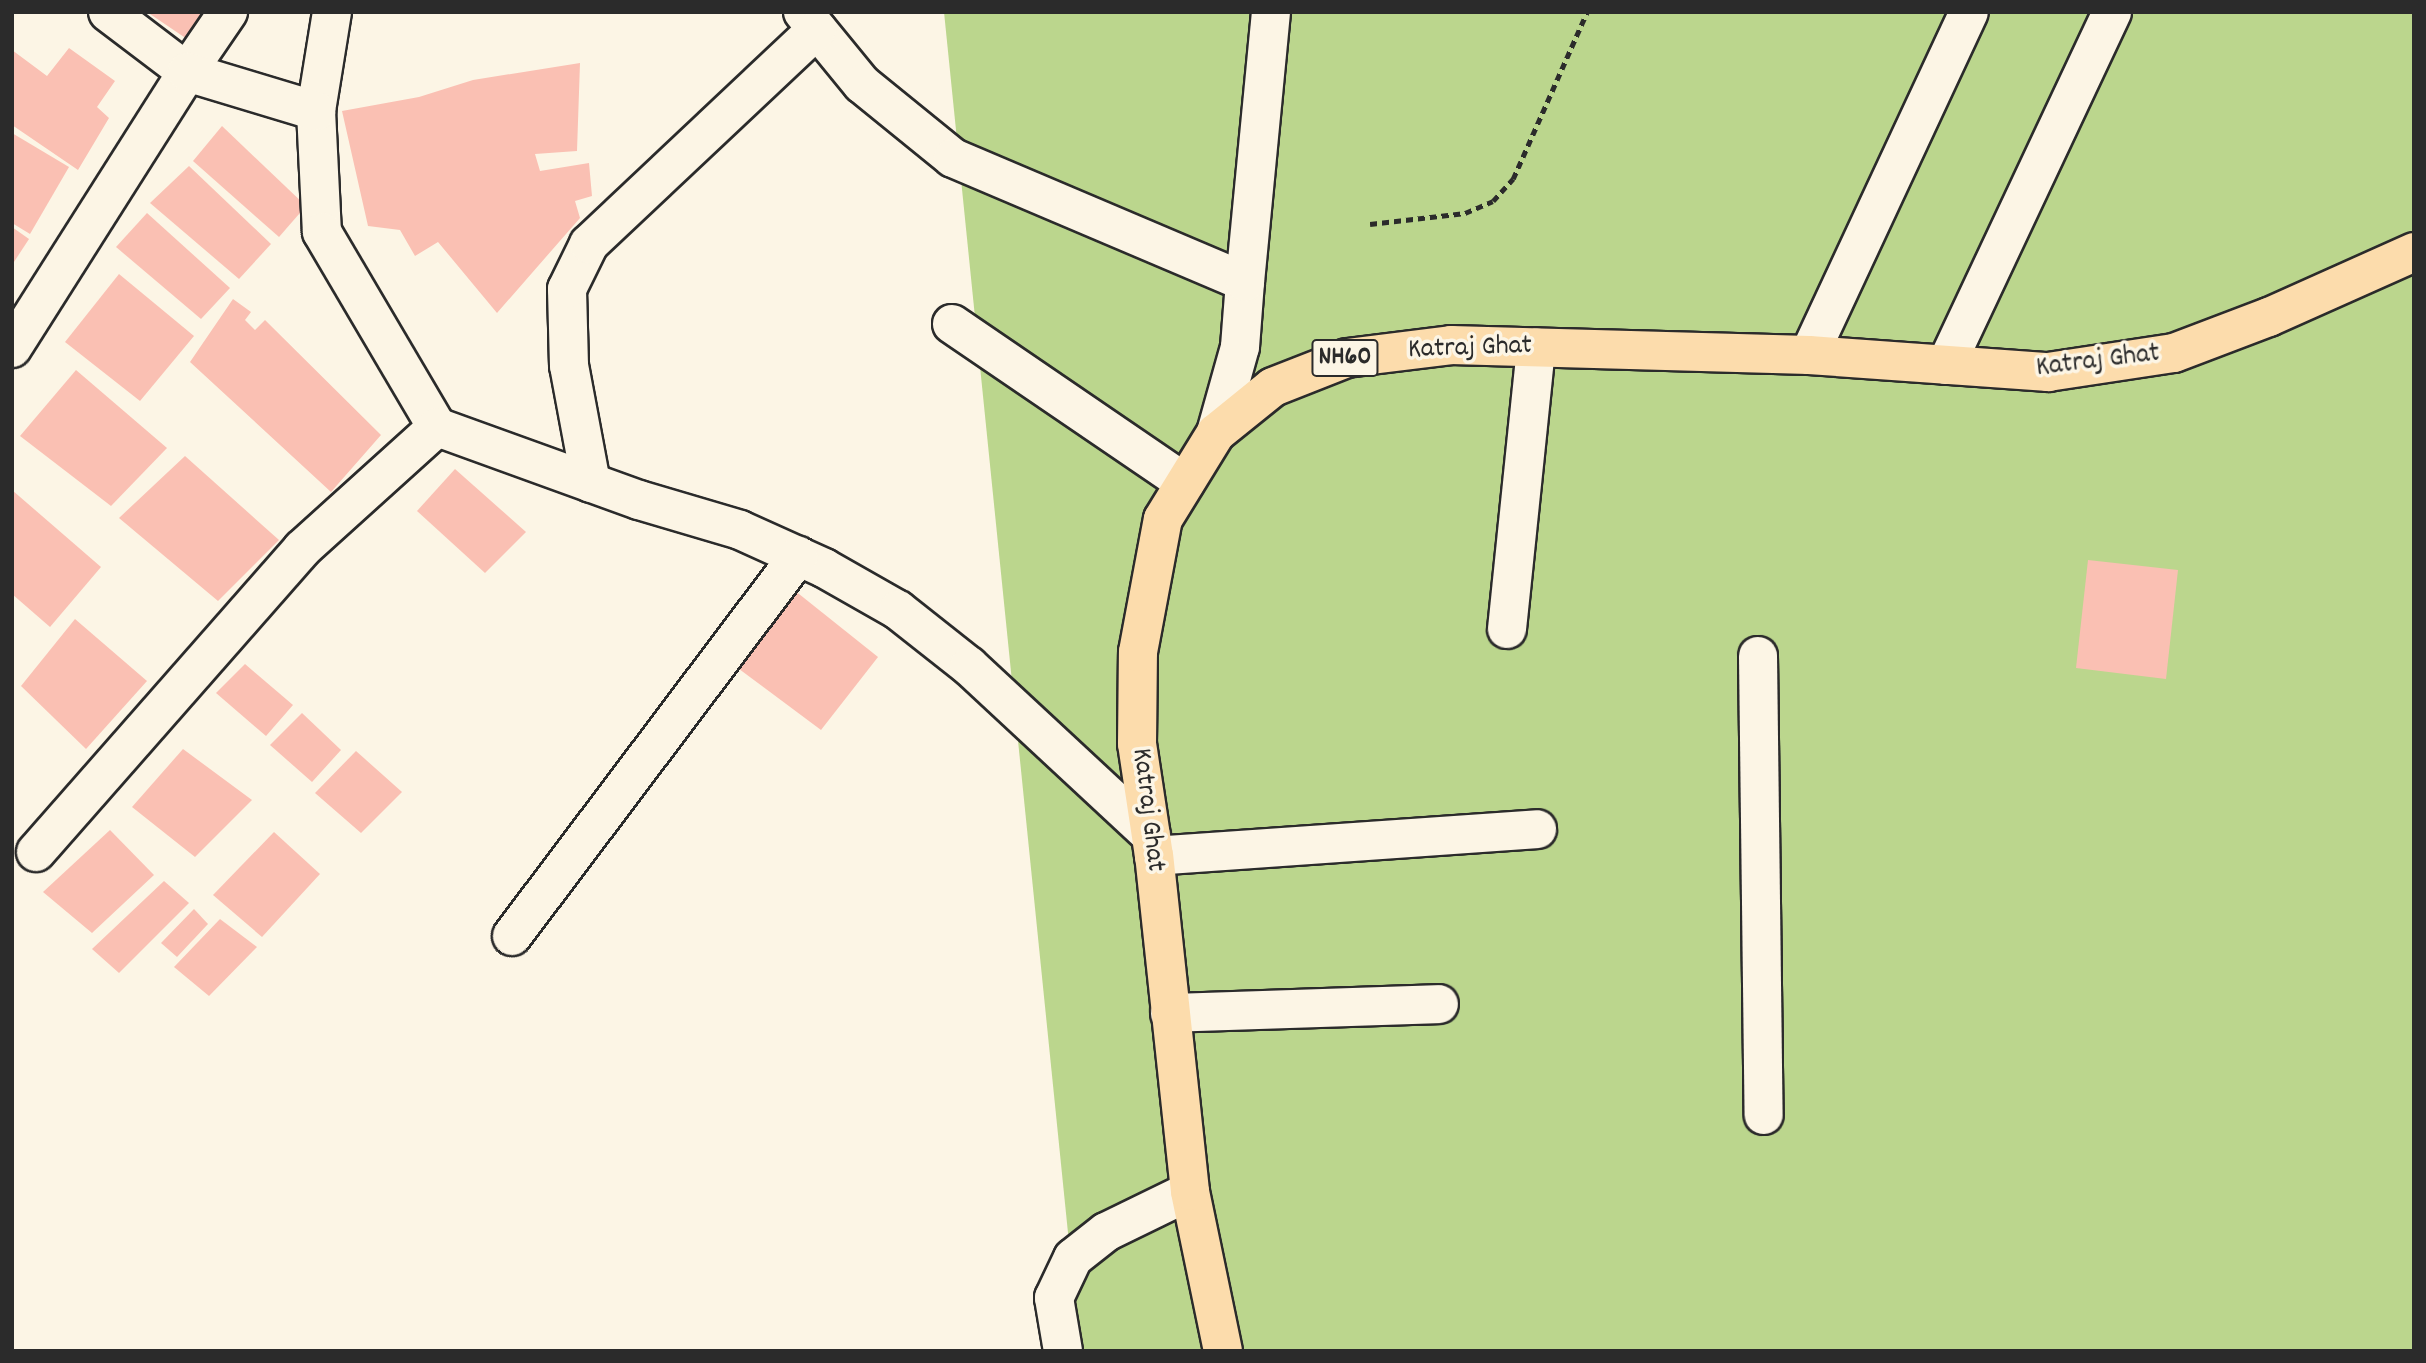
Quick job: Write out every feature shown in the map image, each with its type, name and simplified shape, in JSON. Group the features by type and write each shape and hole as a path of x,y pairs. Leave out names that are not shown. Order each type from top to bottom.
{"highway":[{"name":"Katraj Ghat","path":"1223,1351 1190,1191 1152,846 1137,744 1138,652 1163,519 1216,433 1273,387 1347,358 1451,345 1809,355 2048,372 2174,353 2269,317 2414,252"}],"street":[{"path":"108,12 187,72 316,111"},
{"path":"12,348 228,12"},
{"path":"332,12 316,111 322,232 437,427 591,482 740,530 798,556 898,610 970,666 1152,846 1537,829"},
{"path":"1216,433 1241,347 1270,12"},
{"path":"1809,355 1969,12"},
{"path":"1946,365 2112,12"},
{"path":"591,482 569,366 567,289 589,244 810,20 862,84 953,158 1245,282"},
{"path":"952,324 1185,483"},
{"path":"1507,629 1536,347"},
{"path":"36,852 302,549 437,427"},
{"path":"512,936 798,556"},
{"path":"1758,656 1764,1115"},
{"path":"1170,1013 1439,1004"},
{"path":"1063,1351 1054,1298 1073,1258 1106,1232 1190,1191"}],"path":[{"path":"1370,224 1465,213 1493,201 1513,179 1587,12"}],"green space":[{"path":"944,12 2414,12 2414,1351 1080,1351"}],"building":[{"path":"147,12 206,12 187,39"},
{"path":"69,48 115,81 97,107 109,118 78,170 12,125 12,50 47,76"},
{"path":"580,63 577,151 535,154 540,171 589,163 592,196 575,201 580,218 497,313 438,242 415,256 400,230 368,226 342,111 419,97 473,80"},
{"path":"222,126 306,206 279,237 193,161"},
{"path":"12,133 69,167 30,234 12,223"},
{"path":"189,166 271,244 239,279 150,203"},
{"path":"147,213 230,288 201,319 116,247"},
{"path":"12,227 29,239 12,265"},
{"path":"119,274 194,336 140,401 65,342"},
{"path":"233,299 251,312 245,320 255,330 265,320 381,435 331,492 190,362"},
{"path":"76,370 167,448 111,506 20,436"},
{"path":"185,456 279,540 218,601 119,518"},
{"path":"455,469 526,532 485,573 417,511"},
{"path":"12,490 101,567 50,627 12,594"},
{"path":"2088,560 2178,570 2166,679 2076,668"},
{"path":"789,586 878,657 821,730 731,663"},
{"path":"75,619 147,681 86,749 21,686"},
{"path":"245,664 293,705 266,736 216,693"},
{"path":"302,713 341,750 312,782 270,745"},
{"path":"183,749 252,800 195,857 132,807"},
{"path":"356,751 402,792 361,833 315,793"},
{"path":"110,830 154,875 92,933 43,892"},
{"path":"274,832 320,874 262,937 213,895"},
{"path":"164,881 189,903 119,973 92,949"},
{"path":"194,909 208,924 177,957 161,943"},
{"path":"220,919 257,947 209,996 174,967"}]}
